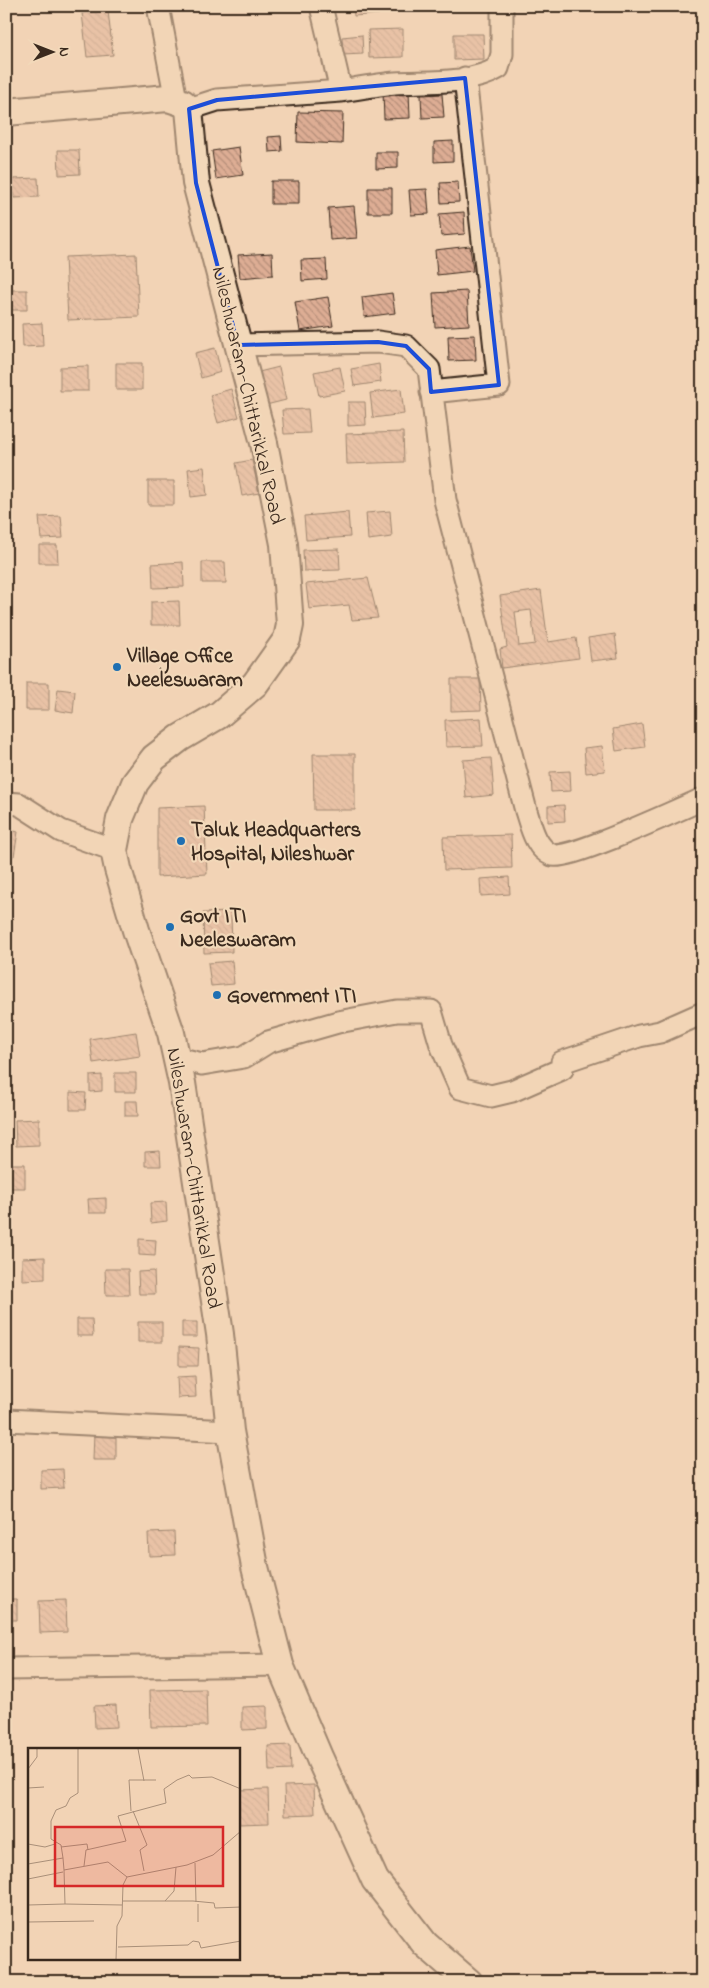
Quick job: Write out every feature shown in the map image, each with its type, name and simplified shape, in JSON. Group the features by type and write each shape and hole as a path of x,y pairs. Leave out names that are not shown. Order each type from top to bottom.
{"main road":[{"path":"6,112 168,98 182,104"},
{"name":"Nileshwaram-Chittarikkal Road","path":"182,104 196,183 264,443 284,544 290,625 287,640 255,684 220,715 180,738 154,758 135,783 120,819 114,850 136,930 171,1033 177,1058 220,1334 230,1431 255,1567 280,1665 375,1880 425,1944 469,1982"}],"street":[{"path":"158,6 182,104 341,91 393,83 454,80 490,73 498,68 502,54 502,6"},
{"path":"321,6 341,91"},
{"path":"431,392 499,384 465,78"},
{"path":"238,345 378,342 406,346 428,369 445,500 526,810 533,832 541,848 554,856 578,852 703,799"},
{"path":"6,803 19,804 62,831 114,850"},
{"path":"177,1058 202,1064 244,1057 268,1042 338,1022 397,1012 431,1011 441,1046 460,1088 491,1096 512,1091 562,1069 562,1062 639,1036 660,1032 703,1012"},
{"path":"6,1420 230,1431"},
{"path":"6,1669 280,1665"}],"highlighted area":[{"path":"465,78 499,385 431,392 429,369 406,346 378,342 238,345 196,183 189,109 217,100"}],"building":[{"path":"353,6 379,6 379,14 354,16"},
{"path":"108,11 113,55 87,57 82,13"},
{"path":"403,29 403,57 369,58 368,30"},
{"path":"454,34 483,34 484,59 454,60"},
{"path":"362,35 363,54 343,55 342,37"},
{"path":"409,91 410,118 384,119 383,92"},
{"path":"442,94 444,117 422,118 421,95"},
{"path":"298,112 343,113 342,144 297,142"},
{"path":"281,136 282,151 269,152 268,137"},
{"path":"453,141 453,161 434,162 434,142"},
{"path":"239,147 243,175 216,179 212,151"},
{"path":"58,150 79,150 80,174 59,175"},
{"path":"376,152 398,152 398,168 376,169"},
{"path":"38,178 39,197 14,198 13,179"},
{"path":"271,181 299,181 299,204 271,204"},
{"path":"458,182 459,202 441,203 440,183"},
{"path":"368,188 392,188 392,213 368,213"},
{"path":"427,189 429,214 411,215 409,190"},
{"path":"354,206 357,238 330,240 328,208"},
{"path":"464,212 465,234 441,236 439,214"},
{"path":"470,246 473,271 437,275 435,250"},
{"path":"272,253 273,275 240,278 238,255"},
{"path":"136,254 139,317 68,320 65,257"},
{"path":"326,259 327,279 302,281 301,260"},
{"path":"11,290 27,290 27,310 11,310"},
{"path":"467,291 469,325 435,327 433,293"},
{"path":"392,293 395,313 364,317 362,297"},
{"path":"328,297 333,326 300,331 295,302"},
{"path":"42,323 43,346 23,347 22,324"},
{"path":"475,335 476,360 449,361 448,336"},
{"path":"215,348 221,372 201,378 195,353"},
{"path":"116,363 142,363 142,390 116,390"},
{"path":"379,364 381,382 354,386 351,369"},
{"path":"88,366 88,391 60,391 60,367"},
{"path":"279,367 286,400 266,405 259,372"},
{"path":"340,367 345,391 319,396 314,372"},
{"path":"231,389 239,417 218,423 210,395"},
{"path":"401,389 404,414 373,418 370,393"},
{"path":"348,402 365,402 366,425 348,426"},
{"path":"308,409 310,433 284,434 282,410"},
{"path":"403,432 404,462 347,464 346,434"},
{"path":"252,460 259,493 242,496 236,463"},
{"path":"204,467 207,495 191,497 188,469"},
{"path":"148,481 174,481 174,505 148,505"},
{"path":"390,511 392,537 368,540 366,513"},
{"path":"348,512 350,537 306,540 304,516"},
{"path":"61,516 63,538 41,539 39,517"},
{"path":"39,545 57,545 58,563 39,563"},
{"path":"339,549 340,570 304,571 303,550"},
{"path":"183,562 184,587 153,588 152,564"},
{"path":"202,562 225,562 226,583 202,583"},
{"path":"368,578 378,618 352,620 349,605 309,609 306,584"},
{"path":"541,590 548,642 576,638 579,658 502,668 500,649 507,647 500,596","holes":["531,610 535,644 519,646 515,612"]},
{"path":"179,601 180,625 151,625 151,602"},
{"path":"615,634 618,658 591,661 588,638"},
{"path":"451,679 480,679 481,710 451,711"},
{"path":"26,683 49,683 49,710 26,710"},
{"path":"58,689 75,691 73,713 55,710"},
{"path":"481,718 483,746 446,747 445,720"},
{"path":"642,724 645,747 616,751 613,729"},
{"path":"602,746 605,771 586,773 584,748"},
{"path":"313,754 355,754 355,810 314,810"},
{"path":"491,758 494,795 466,798 463,760"},
{"path":"570,771 571,791 551,792 550,772"},
{"path":"564,805 565,821 548,822 548,806"},
{"name":"Taluk Headquarters Hospital, Nileshwar","path":"204,806 207,874 157,877 157,808"},
{"path":"6,829 18,832 14,856 6,855"},
{"path":"511,835 512,868 444,870 443,837"},
{"path":"509,877 510,894 481,896 480,879"},
{"path":"231,912 232,952 204,953 203,913"},
{"path":"232,961 234,984 211,986 208,963"},
{"path":"136,1032 140,1056 93,1063 90,1039"},
{"path":"115,1073 136,1073 136,1092 115,1092"},
{"path":"102,1075 102,1091 90,1092 90,1076"},
{"path":"70,1092 86,1093 85,1110 70,1110"},
{"path":"125,1101 137,1101 138,1116 125,1116"},
{"path":"39,1119 39,1145 16,1146 15,1120"},
{"path":"160,1151 161,1166 145,1166 145,1152"},
{"path":"6,1164 25,1164 25,1188 6,1188"},
{"path":"106,1198 106,1213 89,1213 88,1199"},
{"path":"166,1202 167,1221 151,1223 150,1203"},
{"path":"139,1239 156,1240 155,1256 139,1255"},
{"path":"45,1257 45,1279 22,1280 22,1258"},
{"path":"105,1269 128,1269 129,1295 106,1295"},
{"path":"154,1271 155,1294 139,1294 138,1272"},
{"path":"77,1319 92,1319 93,1336 77,1336"},
{"path":"138,1322 162,1322 162,1342 138,1342"},
{"path":"182,1322 197,1322 197,1337 182,1337"},
{"path":"179,1347 199,1348 198,1366 179,1366"},
{"path":"195,1376 196,1397 178,1398 177,1377"},
{"path":"94,1432 116,1433 116,1460 93,1460"},
{"path":"63,1469 64,1488 41,1489 41,1470"},
{"path":"174,1532 175,1555 149,1556 148,1533"},
{"path":"6,1599 17,1599 17,1620 6,1620"},
{"path":"66,1600 67,1632 40,1633 39,1601"},
{"path":"206,1689 207,1726 151,1727 150,1690"},
{"path":"116,1705 117,1727 95,1728 94,1706"},
{"path":"267,1706 267,1729 242,1730 242,1707"},
{"path":"290,1745 291,1770 269,1771 268,1746"},
{"path":"314,1785 315,1814 285,1815 284,1786"},
{"path":"268,1789 269,1823 240,1824 240,1790"}],"place":[{"name":"Village Office Neeleswaram","path":"117,667"},
{"name":"Taluk Headquarters Hospital, Nileshwar","path":"181,841"},
{"name":"Govt ITI Neeleswaram","path":"170,927"},
{"name":"Government ITI","path":"217,995"}]}
